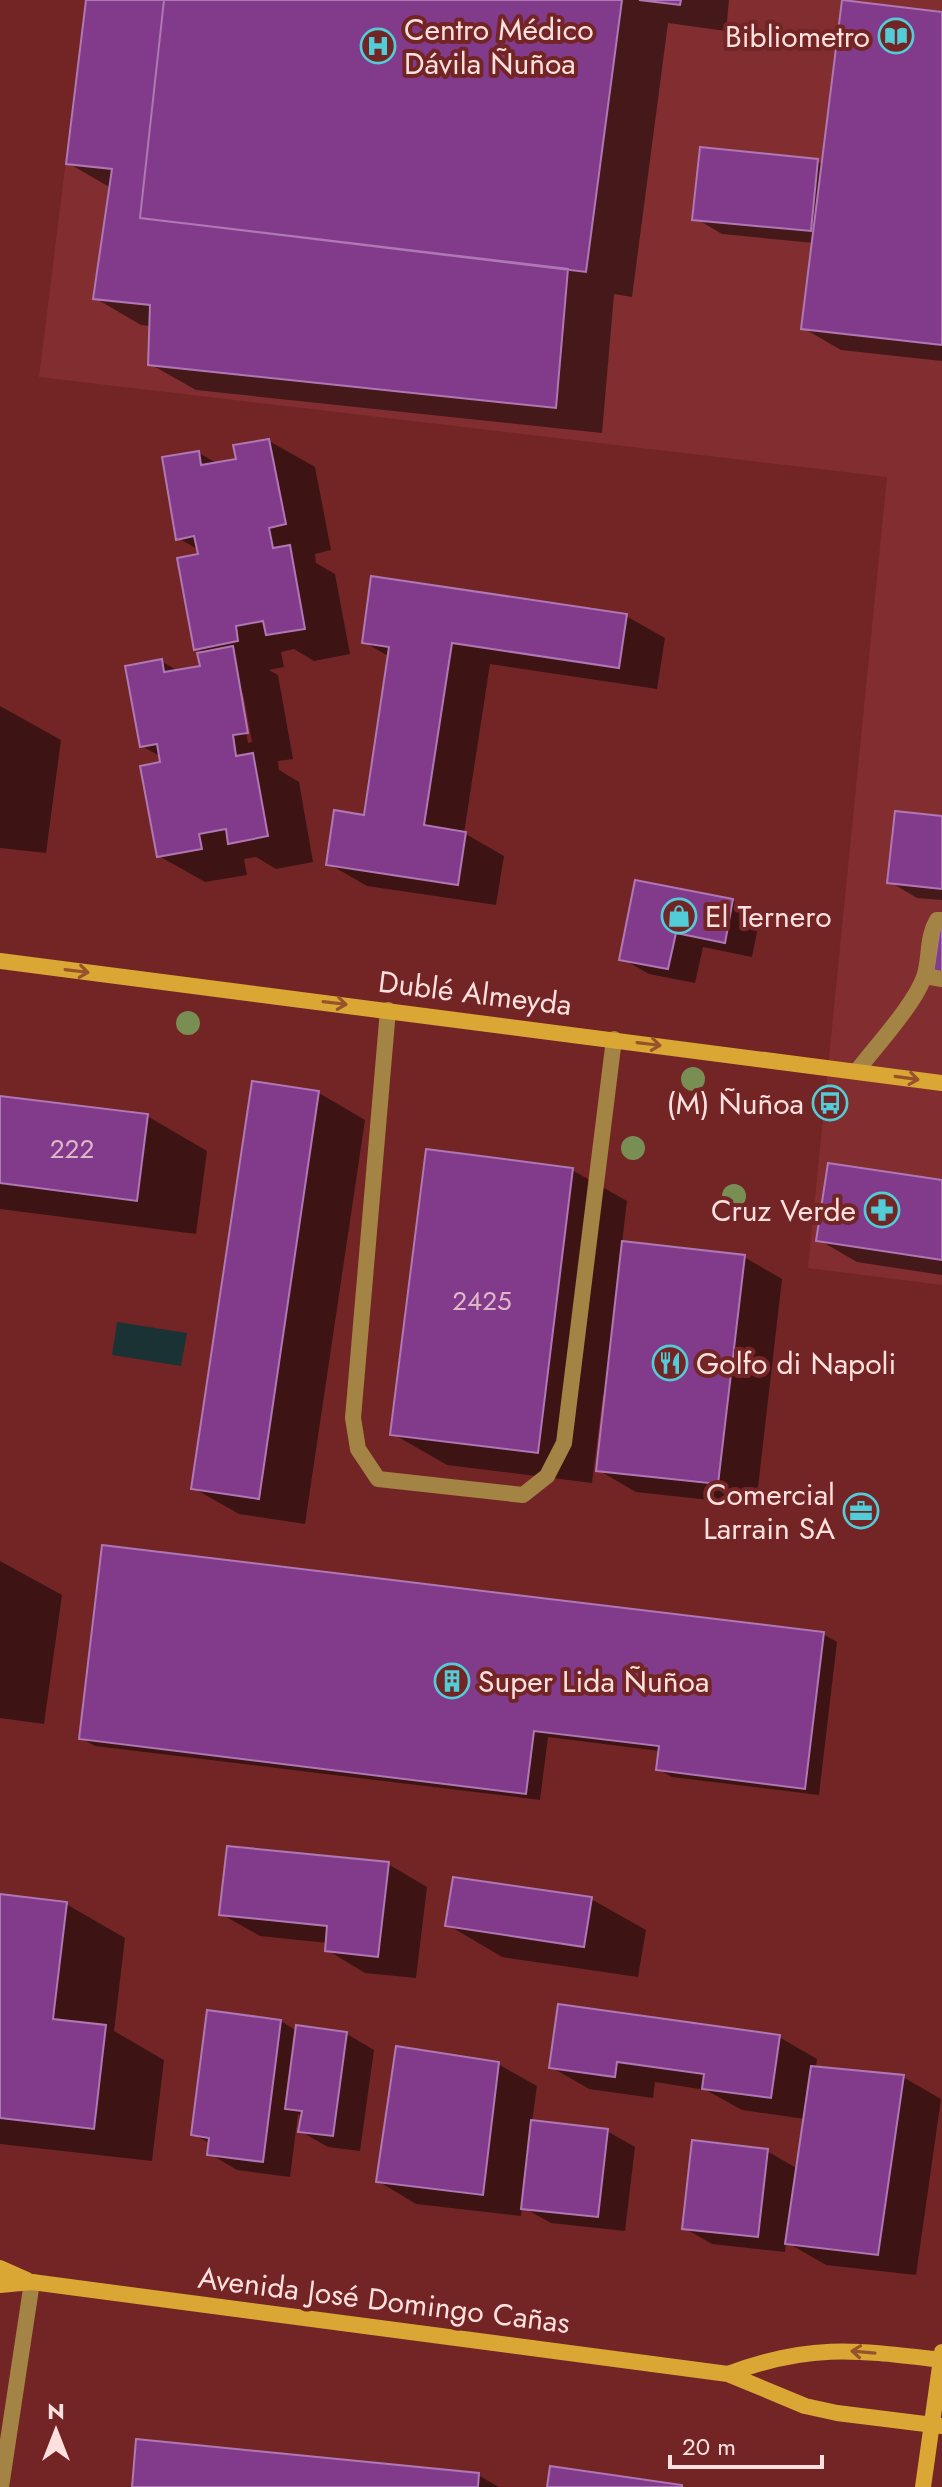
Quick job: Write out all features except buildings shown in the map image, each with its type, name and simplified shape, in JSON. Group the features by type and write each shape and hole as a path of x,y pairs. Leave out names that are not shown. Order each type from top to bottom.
{"street":[{"path":"857,1071 906,1007 933,978 931,930 937,920 942,920"},
{"name":"Dublé Almeyda","path":"0,961 942,1083"},
{"path":"388,1010 353,1418 358,1449 378,1479 523,1495 547,1476 564,1443 614,1039"},
{"name":"Avenida José Domingo Cañas","path":"0,2268 32,2282"},
{"path":"1,2487 32,2282"},
{"name":"Avenida José Domingo Cañas","path":"0,2285 32,2282 728,2374 805,2406 937,2425"},
{"name":"Avenida José Domingo Cañas","path":"728,2374 766,2360 817,2351 856,2350 942,2360"},
{"path":"923,2487 937,2425 942,2352"}],"shaded area":[{"path":"86,0 942,0 942,1285 808,1268 887,477 39,377"}],"water":[{"path":"117,1322 187,1333 181,1366 112,1355"}],"place":[{"name":"Bibliometro","path":"896,36"},
{"name":"Centro Médico Dávila Ñuñoa","path":"378,46"},
{"name":"El Ternero","path":"679,916"},
{"name":"(M) Ñuñoa","path":"830,1103"},
{"name":"Cruz Verde","path":"882,1210"},
{"name":"Golfo di Napoli","path":"670,1363"},
{"name":"Comercial Larrain SA","path":"861,1511"},
{"name":"Super Lida Ñuñoa","path":"452,1681"}]}
